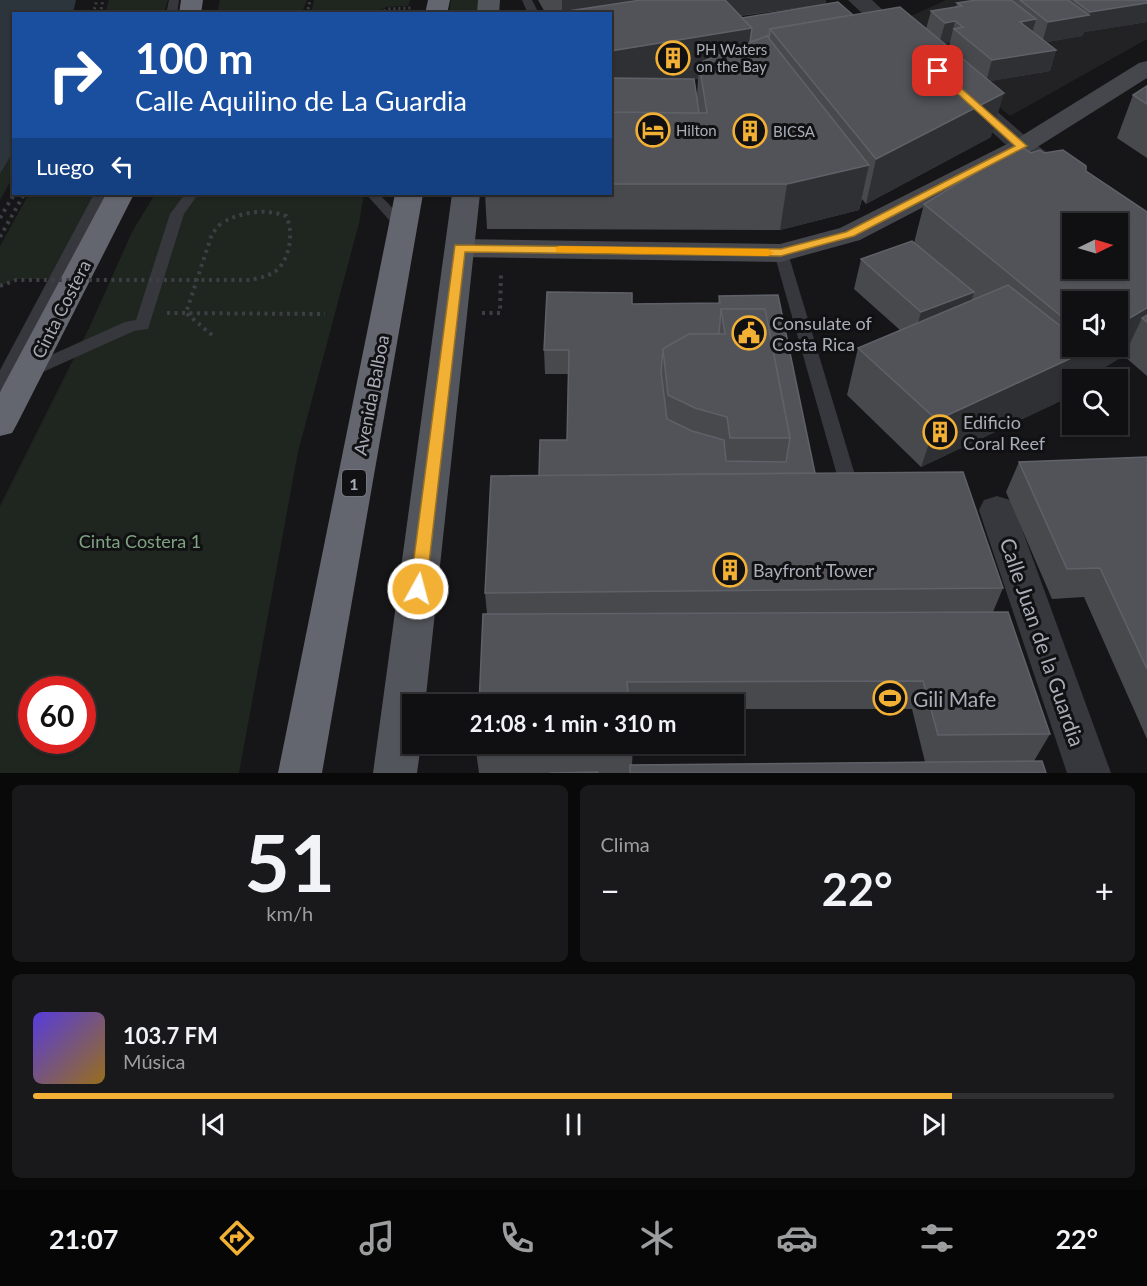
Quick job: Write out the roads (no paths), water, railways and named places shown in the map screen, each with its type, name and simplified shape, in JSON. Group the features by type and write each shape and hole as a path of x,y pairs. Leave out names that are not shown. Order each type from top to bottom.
{"highway":[{"name":"Cinta Costera","path":"0,424 116,195"},
{"name":"Avenida Balboa","path":"300,773 406,210"}],"main road":[{"path":"395,773 466,195"}],"street":[{"path":"860,0 922,57"},
{"path":"459,248 781,253 850,234 1022,146 1147,68"},
{"path":"947,79 1022,146 1089,195"},
{"name":"Calle Juan de la Guardia","path":"997,510 1089,773"}],"lane":[{"path":"0,385 115,195"},
{"path":"28,372 131,326 142,325 177,214 190,195"},
{"path":"374,195 406,210"},
{"path":"781,253 846,475"}],"place":[{"name":"PH Waters on the Bay","path":"673,58"},
{"name":"Hilton","path":"653,130"},
{"name":"BICSA","path":"750,131"},
{"name":"Consulate of Costa Rica","path":"749,333"},
{"name":"Edificio Coral Reef","path":"940,432"},
{"name":"Bayfront Tower","path":"730,570"},
{"name":"Gili Mafe","path":"890,698"}],"park label":[{"name":"Cinta Costera 1","path":"140,541"}]}
